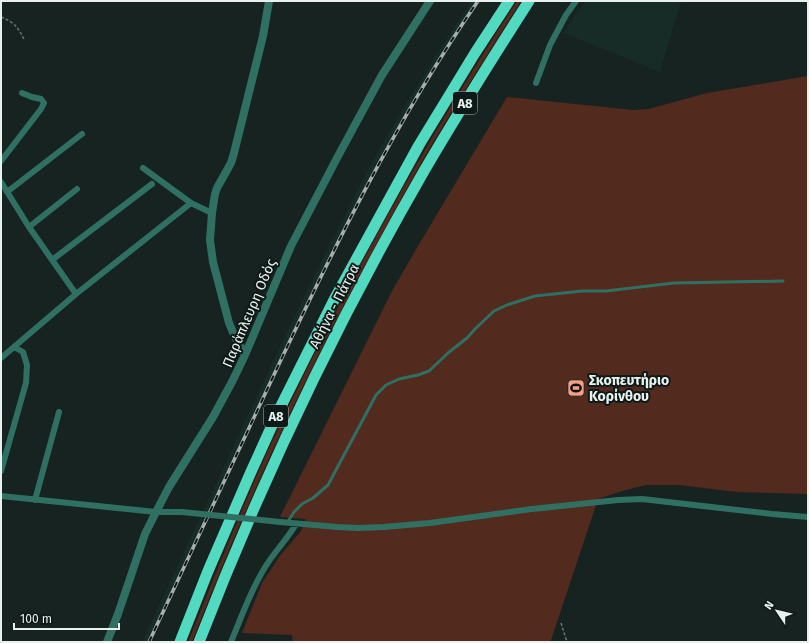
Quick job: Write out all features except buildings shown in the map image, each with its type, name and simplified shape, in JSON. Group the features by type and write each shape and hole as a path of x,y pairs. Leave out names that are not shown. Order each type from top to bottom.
{"highway":[{"name":"Αθήνα - Πάτρα","path":"180,642 250,474 282,404 335,298 422,140 508,1"},
{"name":"Αθήνα - Πάτρα","path":"199,642 234,556 288,432 359,290 444,138 529,1"}],"street":[{"path":"245,356 229,323 213,262 210,240 212,213 217,188 231,163 234,153 263,36 269,1"},
{"name":"Παράπλευρη Οδός","path":"108,642 145,534 156,512 169,487 213,417 233,380 245,356 291,246 333,165 382,75 430,1"},
{"path":"536,83 550,44 566,15 576,1"},
{"path":"1,161 44,103 41,99 22,93"},
{"path":"7,192 82,134"},
{"path":"143,168 191,203 212,213"},
{"path":"1,182 29,227 76,294"},
{"path":"52,260 152,184"},
{"path":"29,227 77,189"},
{"path":"1,358 76,294 191,203"},
{"path":"1,470 26,383 27,365 23,352 14,347"},
{"path":"35,500 59,412"},
{"path":"1,496 156,512 182,512 296,524 359,528 430,523 532,509 642,499 808,517"},
{"path":"231,642 251,594 264,569 296,524"}],"lane":[{"path":"283,522 302,504 320,493 328,485 376,395 386,385 399,379 429,371 467,338 494,311 500,308 534,296 558,293 606,291 674,283 783,281"}],"path":[{"path":"1,17 19,29 25,41"},
{"path":"561,623 567,642"}],"shaded area":[{"path":"471,1 481,1 407,117 378,170 291,344 151,642 142,642 283,340 370,166 400,113"},
{"path":"517,1 521,1 429,149 329,334 257,486 234,538 192,642 188,642 260,469 286,412 339,306 366,254 424,152 454,101"},
{"path":"585,1 681,1 660,72 563,33"},
{"name":"Σκοπευτήριο Κορίνθου","path":"808,76 808,494 737,492 679,485 646,485 598,499 551,640 549,642 293,642 292,635 242,633 262,583 279,557 301,531 306,519 280,517 392,291 507,97 633,110 649,109 707,93"}],"railway":[{"path":"149,642 295,330 342,234 420,92 478,1"}],"place":[{"name":"Σκοπευτήριο Κορίνθου","path":"576,388"}]}
